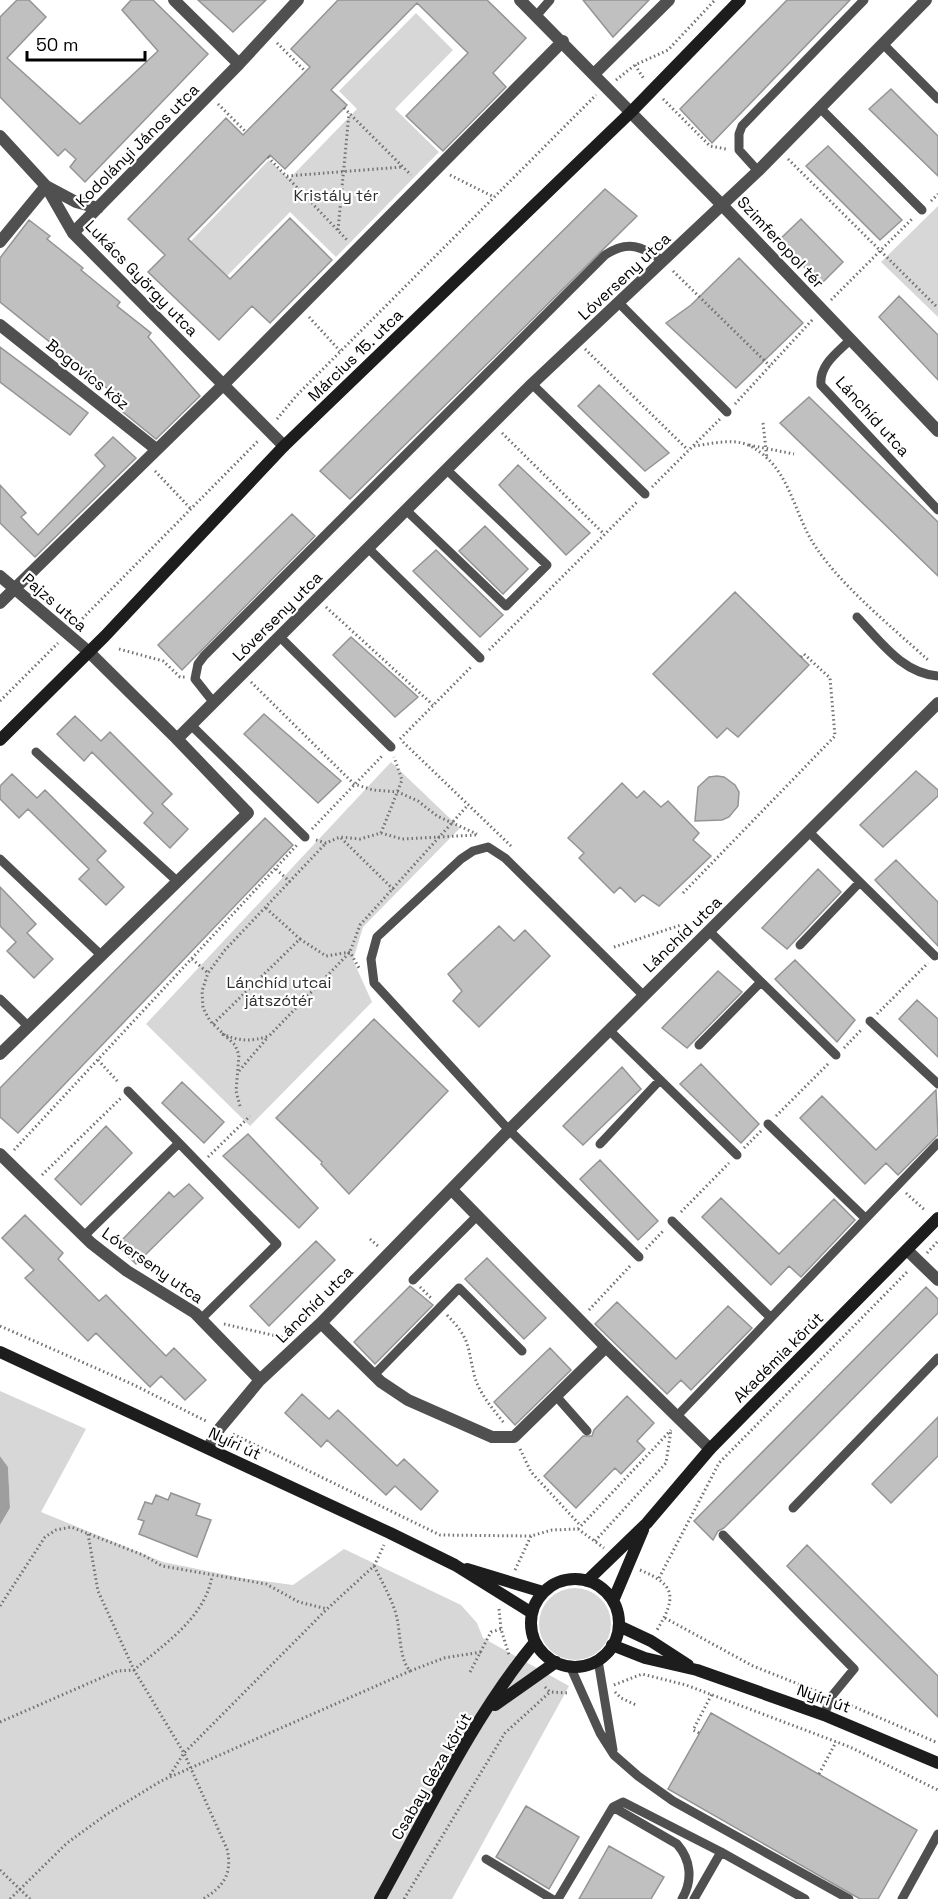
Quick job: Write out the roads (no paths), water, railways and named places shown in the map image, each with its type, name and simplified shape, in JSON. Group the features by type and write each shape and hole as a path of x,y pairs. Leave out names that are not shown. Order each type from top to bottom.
{"street":[{"path":"174,0 239,64"},
{"name":"Kodolányi János utca","path":"73,233 239,64 298,0"},
{"path":"520,0 563,41 723,206"},
{"path":"594,74 669,0"},
{"name":"Március 15. utca","path":"0,740 89,652 284,446 631,112 740,0"},
{"name":"Szimferopol tér","path":"926,0 723,206 938,432"},
{"path":"0,603 223,385 563,41"},
{"name":"Lukács György utca","path":"0,136 46,186 73,233 284,446"},
{"path":"0,242 46,186"},
{"name":"Lukács György utca","path":"46,186 76,202 98,208"},
{"name":"Lóverseny utca","path":"177,739 532,384 723,206"},
{"name":"Bogovics köz","path":"0,325 156,449"},
{"name":"Pajzs utca","path":"0,576 89,652 177,739"},
{"name":"Lánchíd utca","path":"208,1448 220,1428 260,1380 321,1323 643,995 938,703"},
{"path":"0,1054 248,813 177,739"},
{"name":"Lóverseny utca","path":"3,1156 84,1236 127,1271 201,1319 260,1380"},
{"path":"452,1190 579,1321 710,1449"},
{"name":"Akadémia körút","path":"587,1581 646,1523 710,1449 937,1219"},
{"path":"907,1250 938,1280"},
{"path":"321,1323 374,1375 408,1400 460,1425 492,1437 514,1437 606,1347"},
{"name":"Nyíri út","path":"0,1352 390,1533 455,1565 532,1613"},
{"name":"Akadémia körút","path":"613,1601 646,1523"},
{"name":"Nyíri út","path":"455,1565 543,1592"},
{"path":"578,1579 587,1581 606,1592 613,1601 619,1626 612,1646 598,1660 570,1666 556,1662 540,1650 535,1642 531,1622 532,1613 543,1592 559,1582 578,1579"},
{"name":"Nyíri út","path":"619,1626 651,1641 697,1670"},
{"path":"486,1711 517,1664 535,1642"},
{"name":"Nyíri út","path":"612,1646 645,1658 697,1670 824,1715 938,1763"},
{"name":"Csabay Géza körút","path":"380,1899 486,1711 556,1662"}],"lane":[{"path":"537,15 550,0"},
{"path":"758,171 739,150 739,134 746,119 864,0"},
{"path":"883,44 938,99"},
{"path":"820,108 922,210"},
{"path":"214,703 195,679 198,663 204,656 605,255 624,246 634,245 644,247 663,261"},
{"path":"619,303 727,412"},
{"name":"Lánchíd utca","path":"850,340 822,371 820,378 824,391 938,510"},
{"path":"532,384 645,494"},
{"path":"406,510 506,606 547,565 446,469"},
{"path":"368,548 480,658"},
{"path":"857,617 907,668 922,675 938,676"},
{"path":"280,637 391,747"},
{"path":"191,725 305,837"},
{"path":"36,752 178,882"},
{"path":"809,832 935,956"},
{"path":"639,1257 509,1130 374,983 371,958 377,937 461,859 473,851 488,848 504,858 643,995"},
{"path":"0,858 102,956"},
{"path":"800,945 860,882"},
{"path":"709,931 837,1055"},
{"path":"699,1045 761,982"},
{"path":"0,999 28,1026"},
{"path":"870,1021 938,1084"},
{"path":"609,1030 737,1155"},
{"path":"600,1144 660,1080"},
{"path":"128,1091 277,1244 201,1319"},
{"path":"768,1124 864,1217"},
{"path":"84,1236 178,1143"},
{"path":"679,1418 864,1217 938,1143"},
{"path":"413,1280 477,1216"},
{"path":"672,1221 770,1317"},
{"path":"374,1375 459,1288 522,1351"},
{"path":"793,1508 938,1358"},
{"path":"556,1396 587,1431"},
{"path":"723,1535 854,1669 831,1697 824,1715"},
{"path":"598,1660 614,1755"},
{"path":"570,1666 600,1733 614,1755 673,1801 849,1899"},
{"path":"558,1899 613,1807 623,1802 629,1803 721,1852 805,1899"},
{"path":"613,1807 677,1844 683,1851 689,1871 682,1899"},
{"path":"902,1899 938,1834"},
{"path":"694,1899 721,1852"},
{"path":"486,1859 552,1899"}],"park label":[{"name":"Kristály tér","path":"336,195"},
{"name":"Lánchíd utcai játszótér","path":"279,991"}]}
